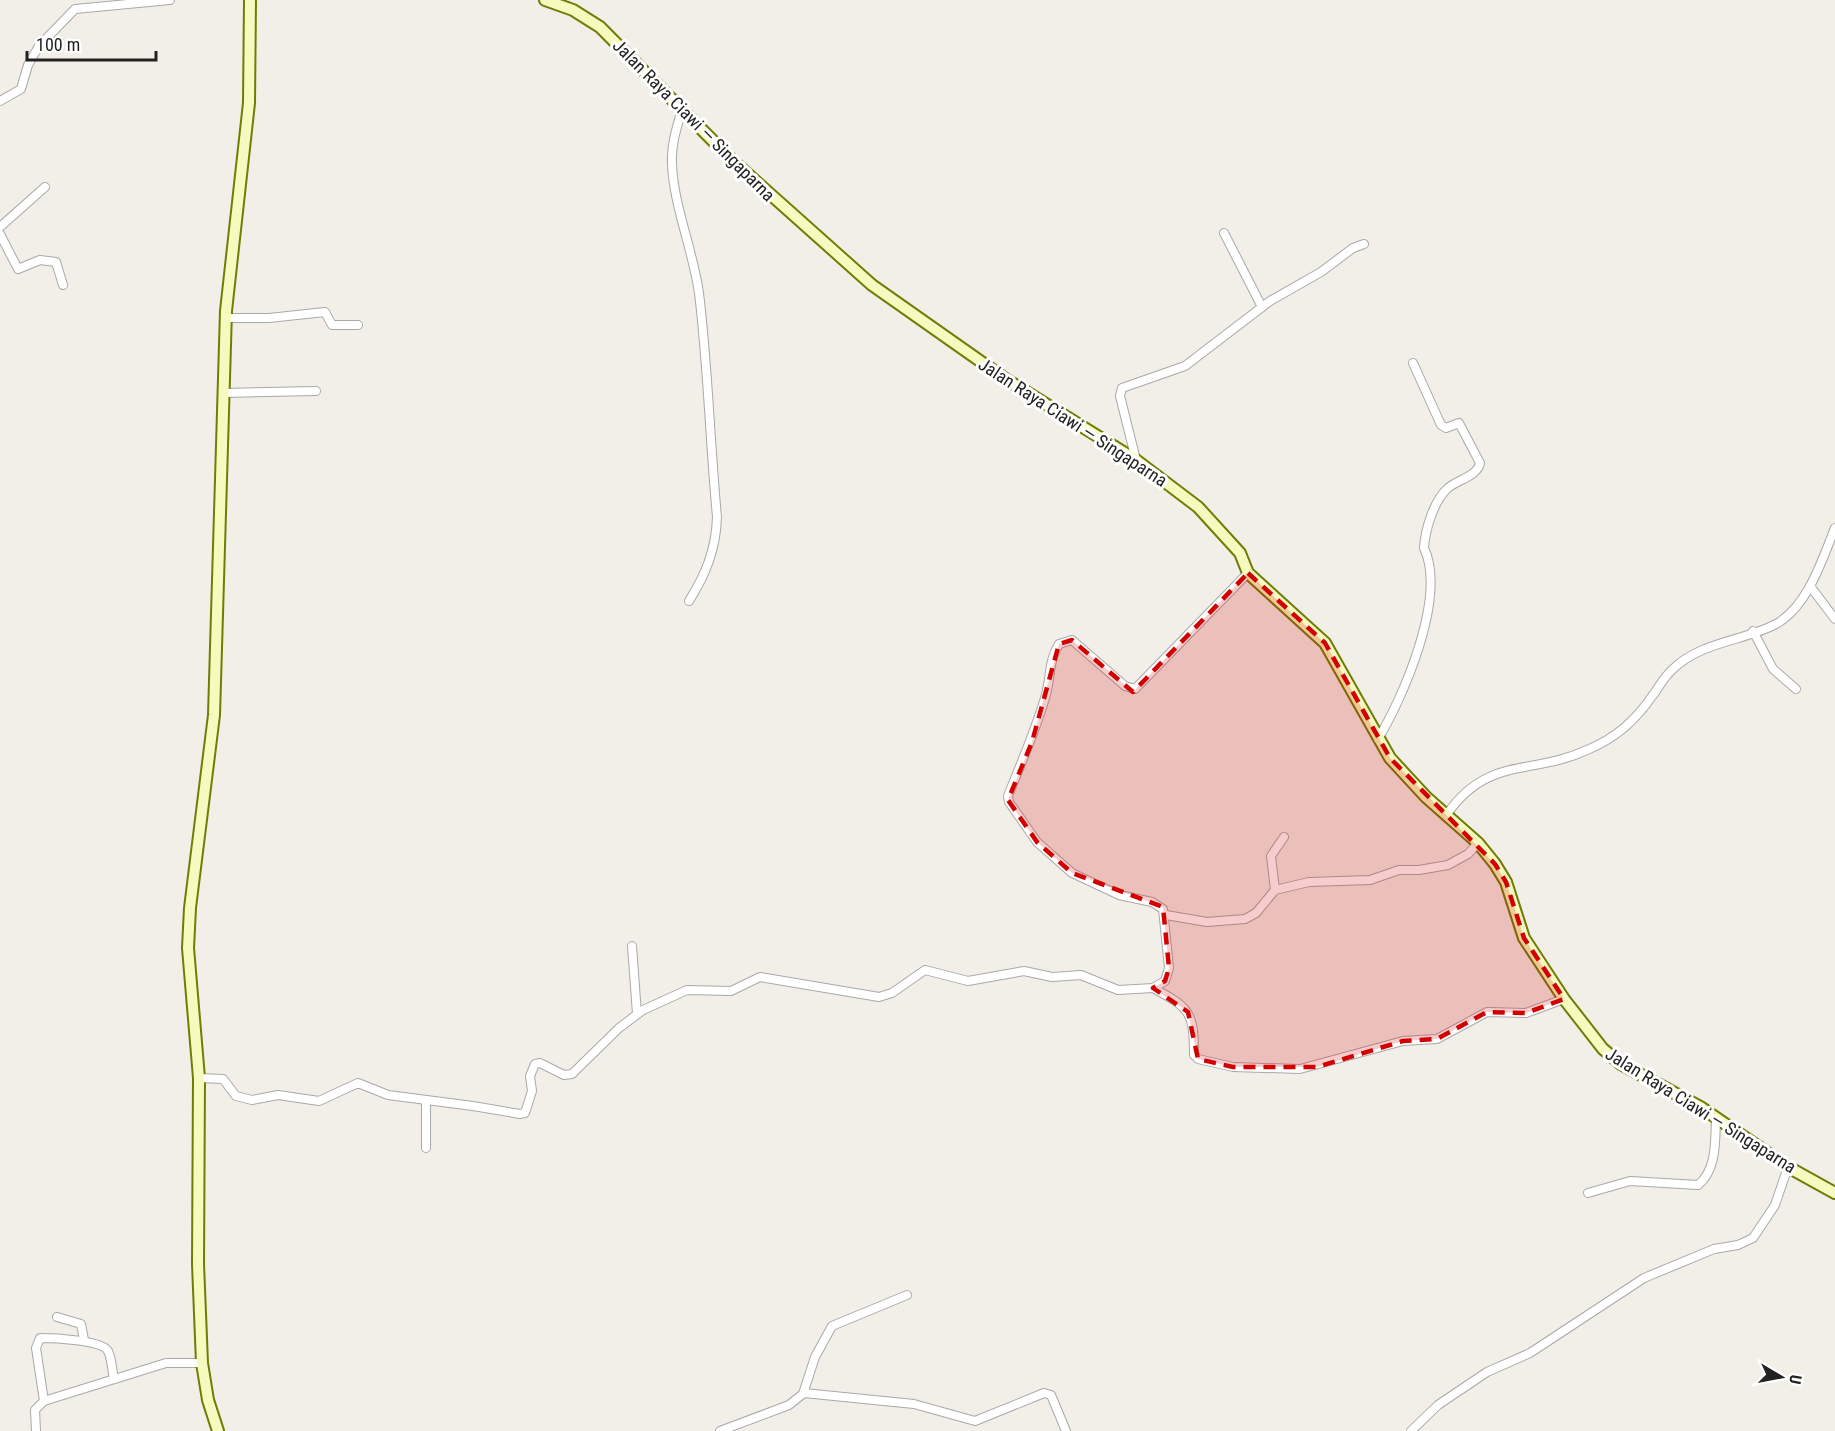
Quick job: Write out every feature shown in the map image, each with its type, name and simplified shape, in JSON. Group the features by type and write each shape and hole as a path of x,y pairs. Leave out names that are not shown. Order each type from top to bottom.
{"main road":[{"path":"218,1431 208,1400 202,1364 198,1264 199,1078 188,948 190,908 214,715 226,318 249,103 250,0"},
{"name":"Jalan Raya Ciawi — Singaparna","path":"545,0 571,5 600,27 740,168 872,285 989,368 1137,460 1198,507 1240,553 1248,573 1325,644 1378,739 1407,778 1478,843 1506,882 1524,938 1564,999 1603,1049 1621,1064 1677,1093 1788,1167 1835,1193"}],"street":[{"path":"0,100 21,89 28,65 39,46 75,9 170,0"},
{"path":"682,109 673,142 672,162 675,190 691,245 699,292 717,517 714,547 709,566 689,601"},
{"path":"0,227 45,187"},
{"path":"1224,233 1263,307"},
{"path":"0,234 18,269 40,260 56,262 63,285"},
{"path":"1137,460 1120,396 1121,389 1185,366 1263,307 1321,272 1353,248 1364,244"},
{"path":"226,318 293,316 325,312 332,326 358,325"},
{"path":"1378,739 1406,686 1431,596 1430,559 1424,548 1429,525 1439,499 1447,489 1476,471 1480,463 1460,423 1448,428 1441,425 1413,363"},
{"path":"224,393 316,391"},
{"path":"1447,814 1460,796 1487,776 1510,768 1568,758 1612,738 1632,722 1671,670 1684,660 1753,631 1776,624 1793,610 1810,586 1835,528"},
{"path":"199,1078 223,1079 236,1096 252,1100 272,1095 319,1101 358,1083 384,1095 523,1114 530,1098 530,1076 535,1064 540,1063 564,1075 572,1074 638,1014 678,992 699,989 731,991 760,978 873,997 892,993 925,970 968,981 1024,971 1052,977 1081,975 1118,990 1153,988 1165,981 1169,968 1166,915 1158,905 1119,895 1082,879 1062,866 1037,842 1009,802 1008,796 1032,742 1048,689 1048,673 1059,644 1073,641 1125,686 1135,689 1248,573"},
{"path":"1810,586 1835,619"},
{"path":"1753,631 1773,669 1796,689"},
{"path":"1275,890 1271,856 1284,837"},
{"path":"1166,915 1207,922 1245,919 1256,913 1275,890 1309,882 1370,880 1399,870 1419,870 1448,865 1468,854 1478,843"},
{"path":"632,946 638,1014"},
{"path":"1153,988 1178,1002 1188,1012 1192,1025 1194,1055 1198,1059 1233,1067 1290,1069 1317,1067 1403,1041 1435,1040 1484,1013 1526,1013 1564,999"},
{"path":"426,1101 426,1148"},
{"path":"1588,1193 1630,1181 1698,1185 1705,1180 1712,1165 1716,1119"},
{"path":"1412,1431 1438,1405 1487,1372 1530,1353 1644,1278 1714,1249 1738,1245 1753,1238 1775,1205 1788,1167"},
{"path":"720,1431 789,1405 803,1394 813,1362 832,1326 906,1295"},
{"path":"57,1317 81,1324 84,1340"},
{"path":"44,1401 37,1342 40,1338 84,1340 107,1349 114,1379"},
{"path":"36,1431 35,1410 44,1401 166,1363 202,1364"},
{"path":"803,1394 914,1404 975,1421 1044,1393 1051,1395 1066,1431"}],"highlighted area":[{"path":"1248,573 1325,643 1390,758 1495,864 1506,882 1524,938 1564,999 1526,1013 1487,1012 1437,1039 1403,1041 1317,1067 1233,1067 1198,1059 1188,1012 1153,988 1165,981 1169,968 1163,907 1072,873 1037,842 1008,800 1032,742 1059,644 1072,640 1133,692"}]}
